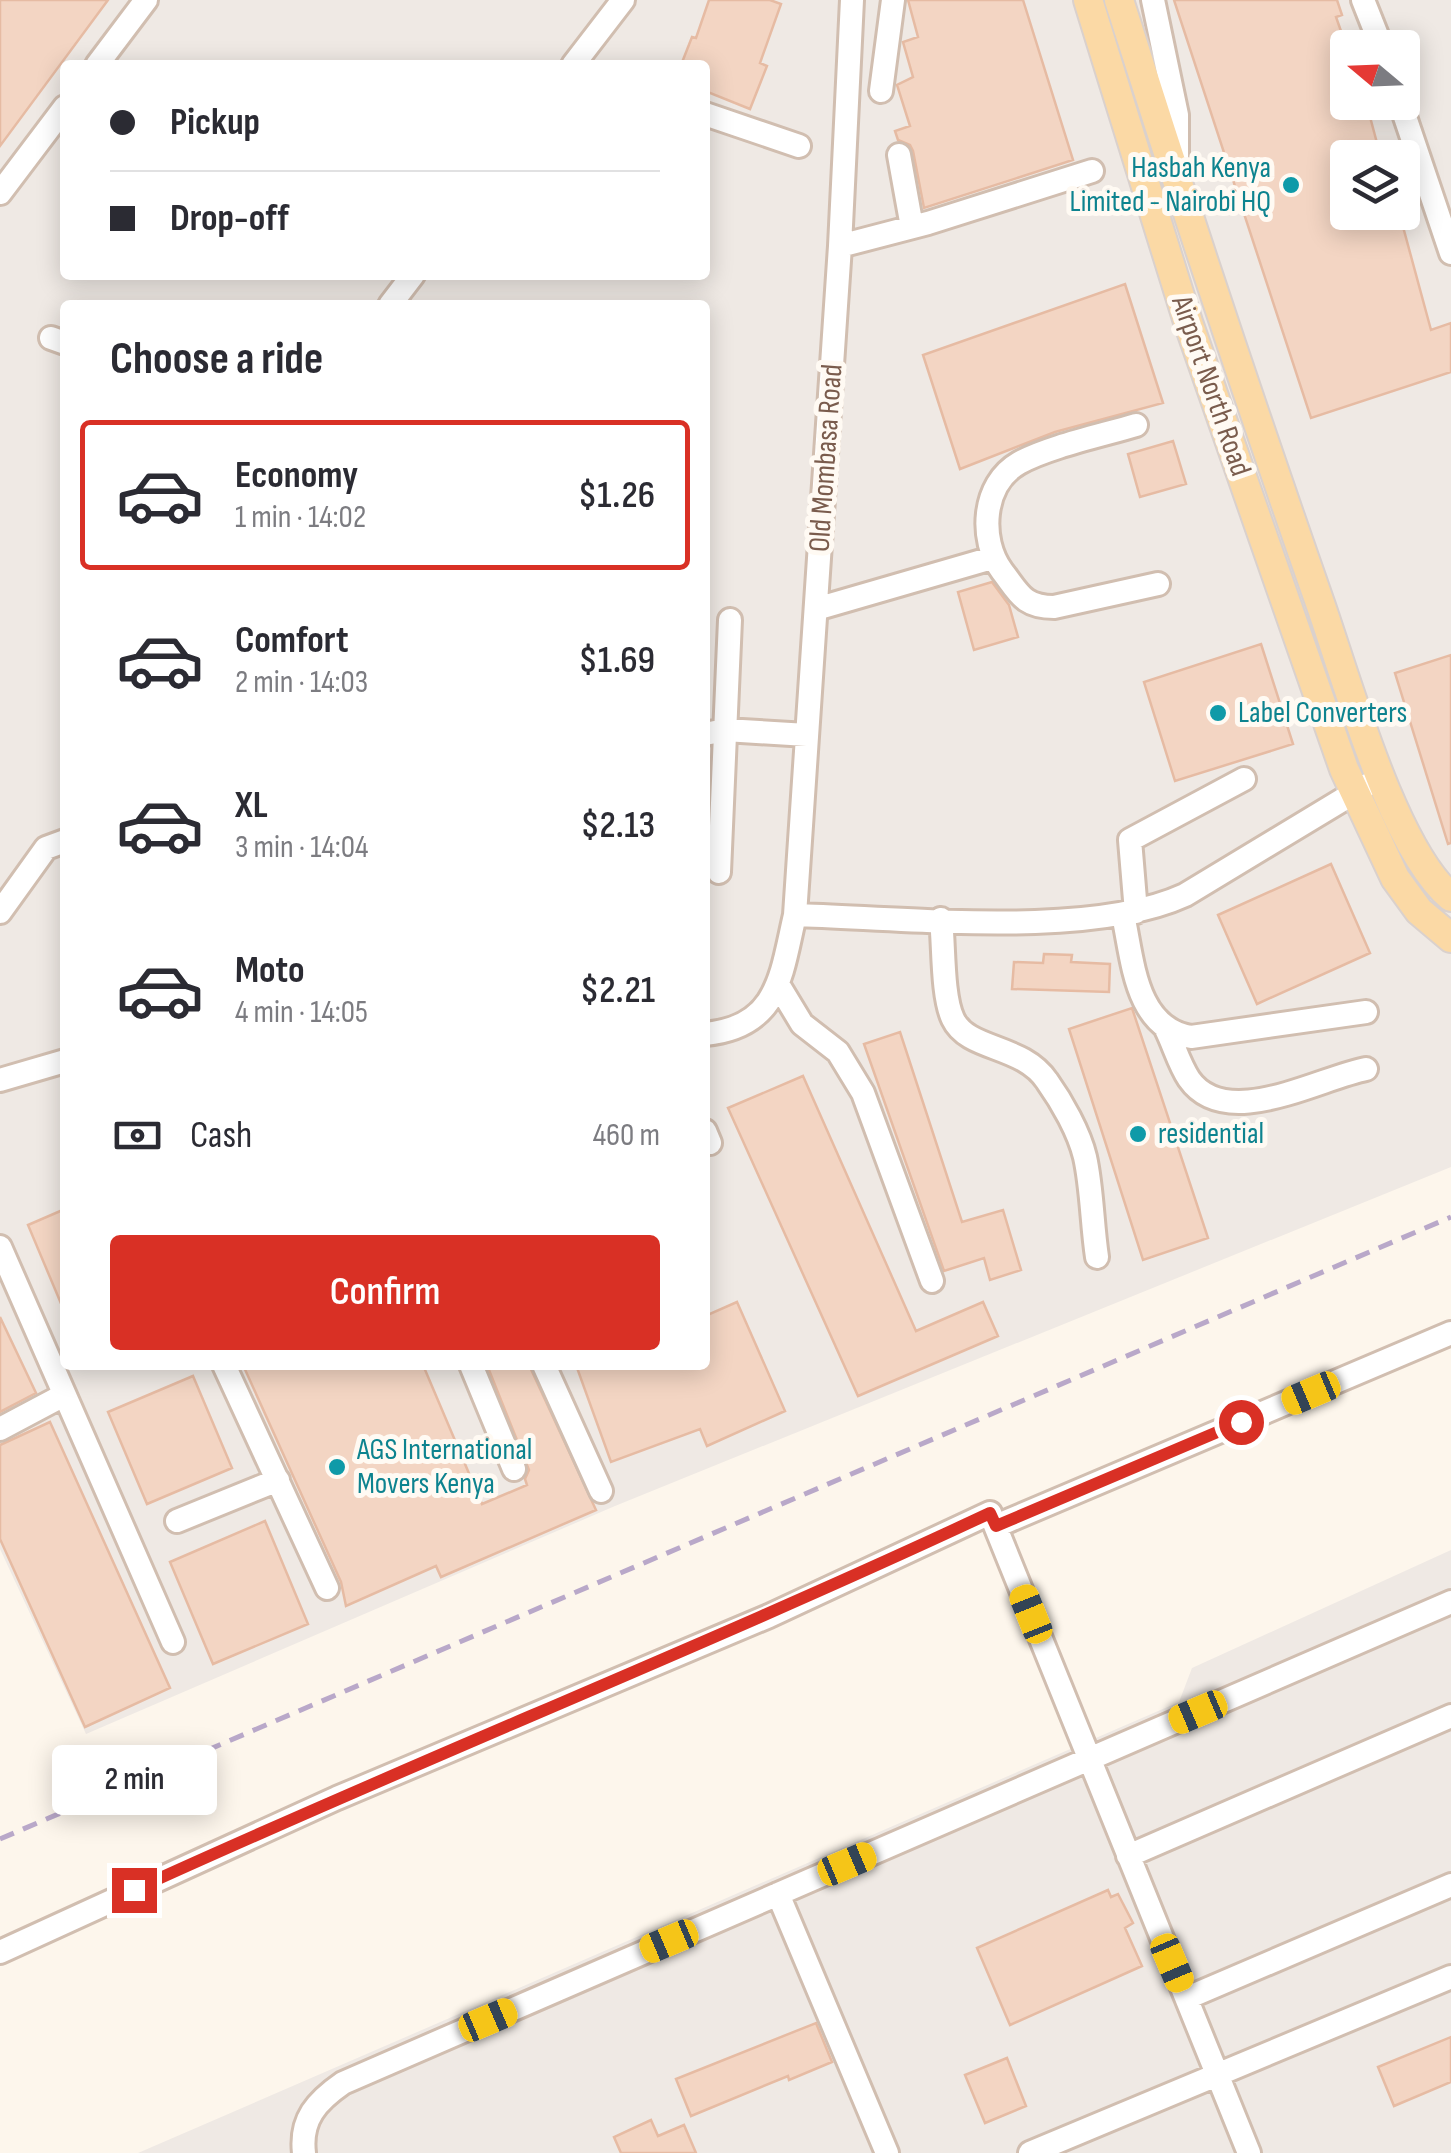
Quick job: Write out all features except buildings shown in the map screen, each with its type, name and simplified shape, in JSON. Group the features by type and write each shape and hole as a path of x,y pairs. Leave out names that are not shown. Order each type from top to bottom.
{"main road":[{"name":"Airport North Road","path":"1088,0 1188,322 1349,782"},
{"name":"Airport North Road","path":"1120,0 1218,312 1376,764"},
{"path":"1188,322 1218,312"},
{"path":"1376,764 1414,848 1432,877 1451,897"},
{"path":"1349,782 1395,878 1419,911 1451,938"}],"lane":[{"path":"101,60 146,0"},
{"path":"581,60 623,0"},
{"path":"1153,0 1176,116 1177,183"},
{"path":"1364,0 1375,30"},
{"path":"852,3 893,2 881,91"},
{"name":"Old Mombasa Road","path":"710,1033 738,1027 760,1013 779,986 795,916 840,246 852,3"},
{"path":"0,193 60,114"},
{"path":"710,116 799,146"},
{"path":"1406,120 1451,253"},
{"path":"899,155 912,227"},
{"path":"840,246 1092,170"},
{"path":"1136,425 1017,464 996,489 985,516 992,558 1016,593 1037,607 1054,607 1158,584"},
{"path":"816,609 992,558"},
{"path":"720,872 715,732 730,620"},
{"path":"715,732 807,734"},
{"path":"795,916 1039,920 1130,913 1185,894 1376,764"},
{"path":"1244,779 1130,840 1130,913 1140,990 1148,1009 1166,1029 1190,1079 1212,1096 1232,1102 1282,1096 1366,1069"},
{"path":"0,912 46,848 60,842"},
{"path":"941,919 953,1019 974,1040 1021,1055 1032,1063 1046,1080 1080,1142 1086,1160 1097,1257"},
{"path":"779,986 802,1024 838,1052 863,1094 932,1281"},
{"path":"1166,1029 1191,1037 1366,1012"},
{"path":"0,1080 60,1062"},
{"path":"0,1247 173,1642"},
{"path":"996,1526 1451,1334"},
{"path":"226,1370 327,1588"},
{"path":"473,1370 514,1469"},
{"path":"546,1370 601,1491"},
{"path":"0,1429 64,1395"},
{"path":"177,1520 278,1480"},
{"path":"0,1952 336,1798 769,1616 990,1513 1249,2153"},
{"path":"304,2153 304,2125 318,2101 343,2082 1451,1602"},
{"path":"1128,1856 1451,1716"},
{"path":"1187,1998 1451,1884"},
{"path":"778,1894 887,2153"},
{"path":"1030,2153 1451,1977"}],"shaded area":[{"path":"0,0 1451,0 1451,1167 615,1506 86,1734 0,1549"},
{"path":"1451,1550 1451,2153 138,2153 1179,1702 1192,1668"}],"railway":[{"path":"0,1839 1451,1217"}],"place":[{"name":"Hasbah Kenya Limited - Nairobi HQ","path":"1291,185"},
{"name":"Label Converters","path":"1218,713"},
{"name":"residential","path":"1138,1134"},
{"name":"AGS International Movers Kenya","path":"337,1467"}],"route":[{"path":"134,1890 336,1798 769,1616 990,1513 996,1526 1241,1422"}]}
